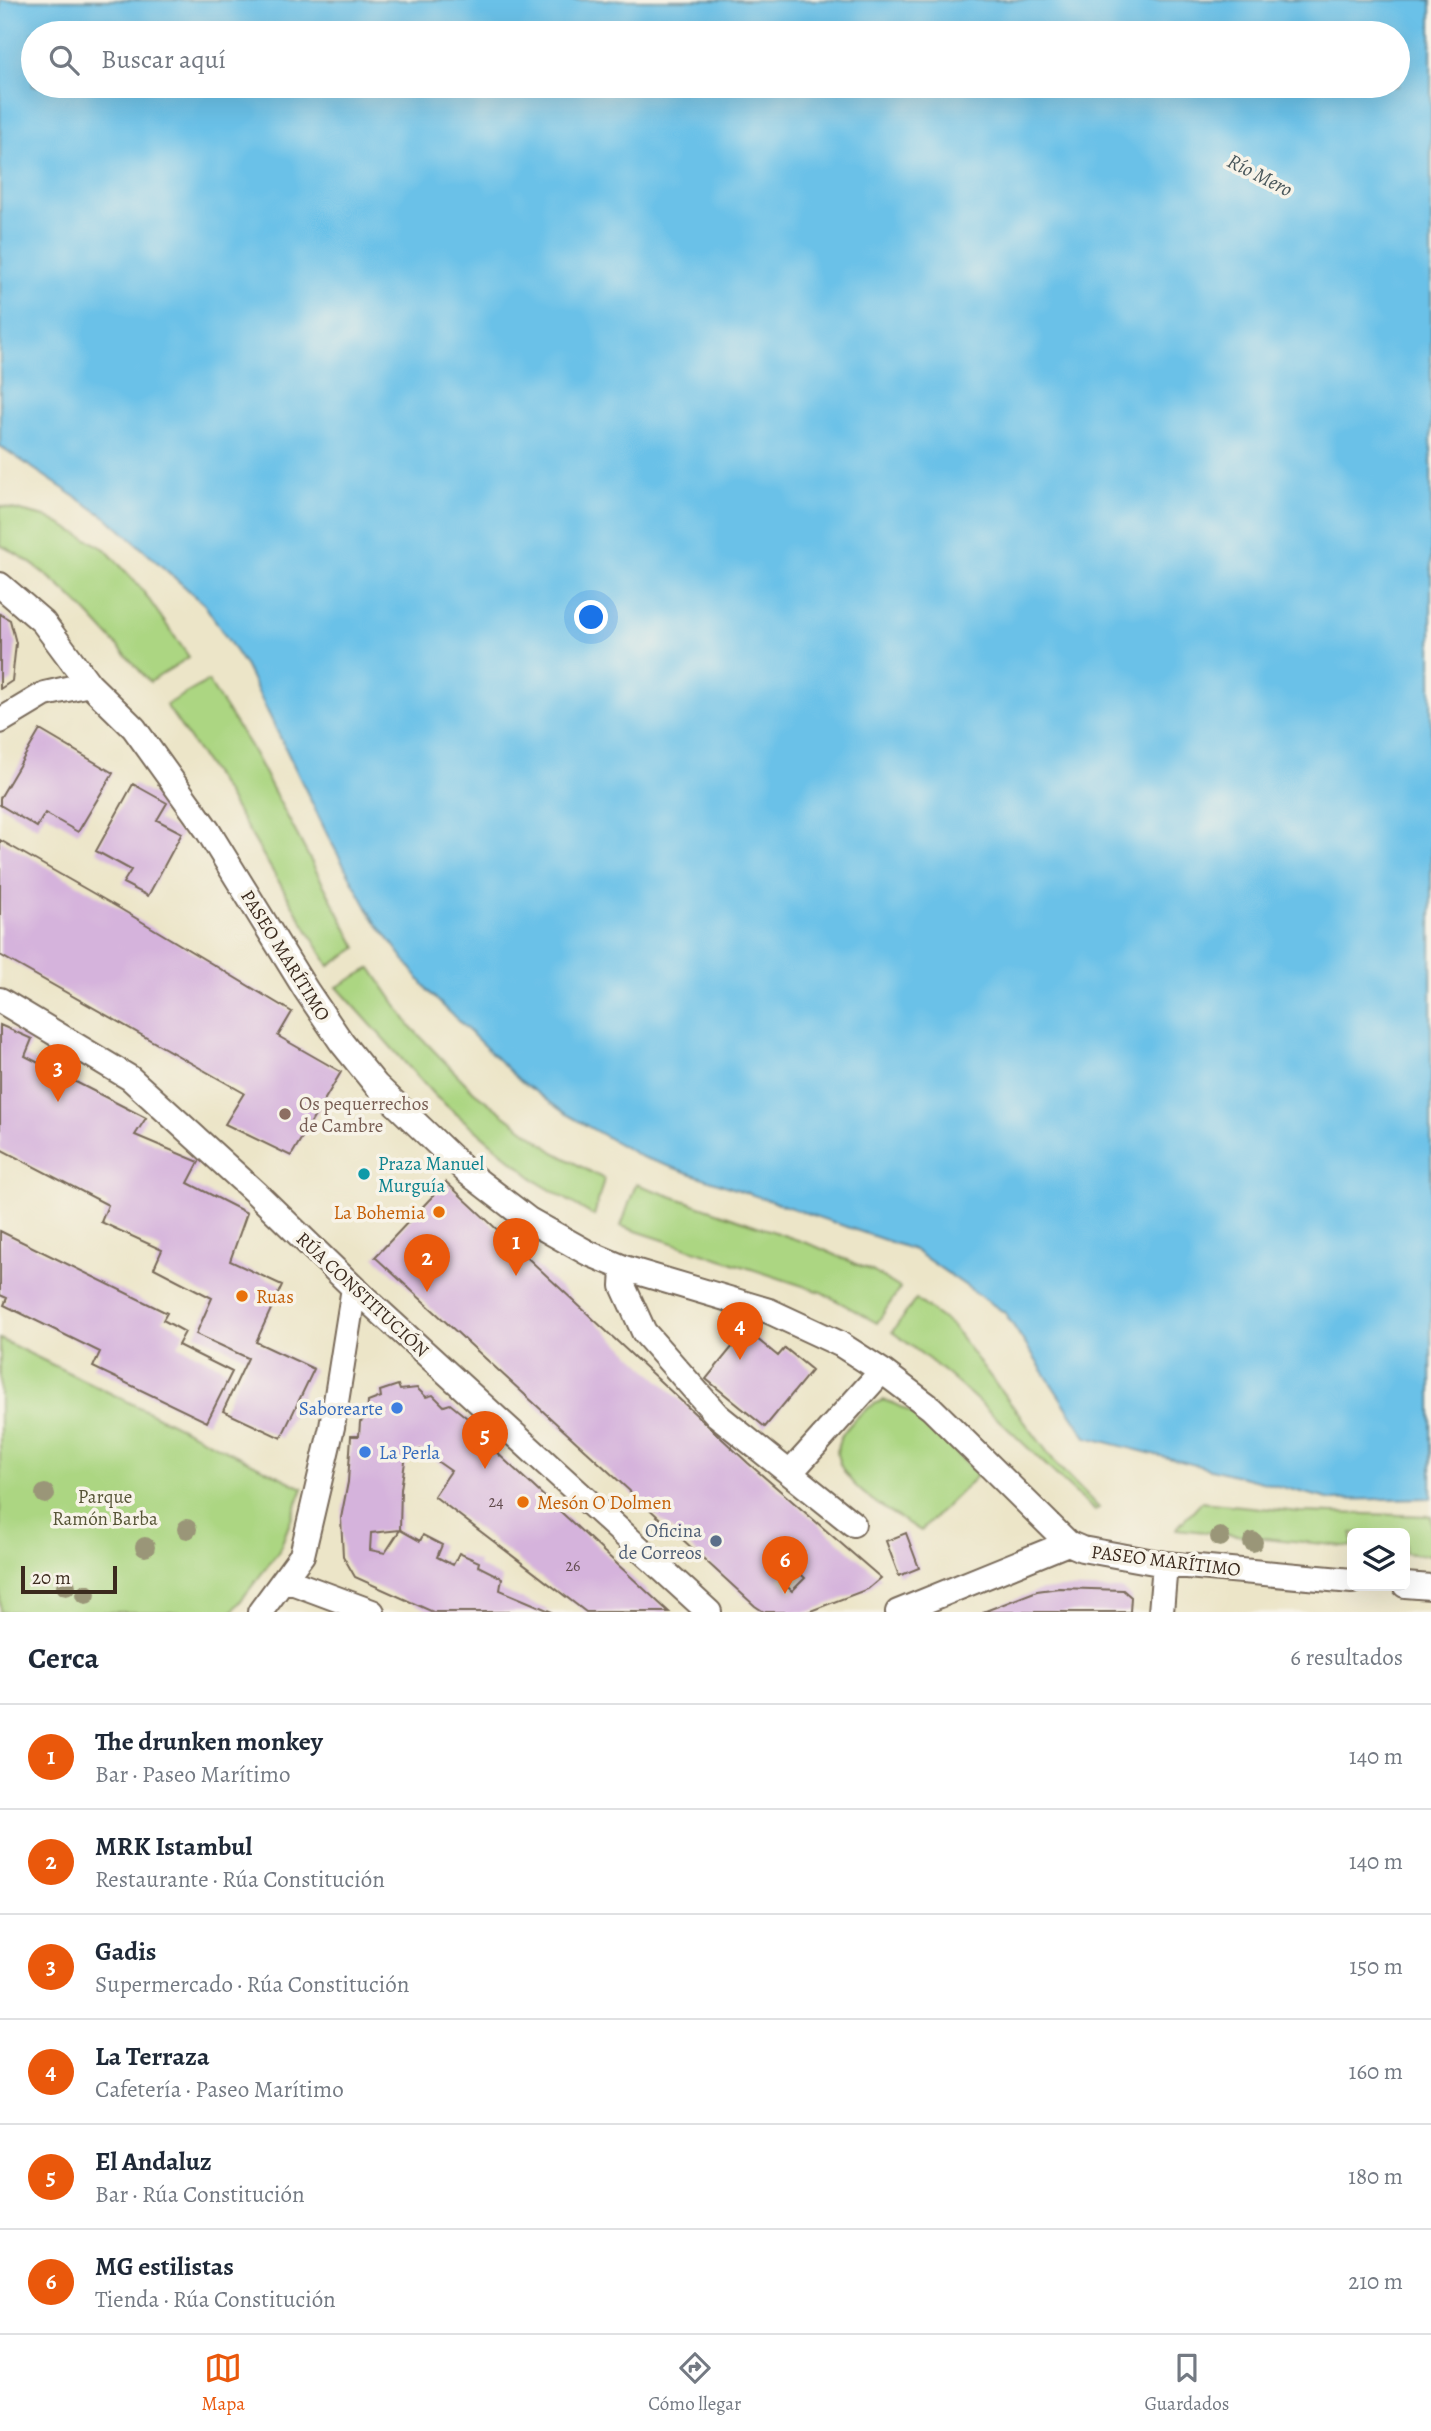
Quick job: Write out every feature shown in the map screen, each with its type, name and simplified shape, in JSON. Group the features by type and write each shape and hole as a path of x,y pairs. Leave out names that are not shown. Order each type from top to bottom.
{"street":[{"name":"PASEO MARÍTIMO","path":"0,585 43,622 89,684 127,719 208,831 306,990 342,1043 376,1085 468,1173 529,1220 588,1253 624,1268 769,1311 840,1344 931,1408 1068,1543 1082,1549 1165,1564 1347,1581"},
{"path":"0,721 45,694 89,684"},
{"name":"RÚA CONSTITUCIÓN","path":"0,1000 130,1078 256,1193 354,1288 709,1612"},
{"path":"624,1268 623,1286 644,1332 717,1415 853,1524"},
{"path":"260,1612 302,1555 332,1427 354,1288"},
{"path":"790,1473 882,1371"},
{"path":"898,1612 1068,1543"},
{"path":"1161,1612 1165,1564"},
{"path":"286,1580 372,1612"},
{"path":"1410,1585 1431,1587"}],"green space":[{"path":"0,506 49,518 105,549 140,587 189,657 150,682 62,588 22,557 0,545"},
{"path":"208,681 250,746 357,948 329,966 225,791 166,705"},
{"path":"371,968 411,1027 474,1092 554,1152 604,1179 594,1216 539,1183 435,1096 337,987"},
{"path":"636,1184 815,1246 872,1271 900,1288 877,1323 821,1292 621,1226"},
{"path":"916,1299 952,1326 1058,1466 1099,1508 1095,1511 972,1395 892,1332"},
{"name":"Parque Ramón Barba","path":"0,1339 303,1488 279,1551 232,1612 0,1612"},
{"path":"883,1400 923,1421 978,1475 921,1531 874,1502 846,1474 838,1459 838,1443 848,1427 864,1411"},
{"path":"1201,1502 1300,1512 1431,1516 1431,1556 1410,1554 1410,1528 1347,1528 1347,1546 1176,1529"}],"water":[{"name":"Río Mero","path":"0,0 1431,0 1431,1498 1332,1500 1086,1437 1005,1313 914,1250 642,1157 566,1114 518,1079 429,992 372,917 328,836 246,667 204,604 110,520 0,446"}],"building":[{"path":"0,614 10,620 16,643 12,681 0,689"},
{"path":"40,730 113,773 78,832 45,813 37,827 0,805 0,798"},
{"path":"133,784 167,803 157,820 182,833 148,896 123,883 131,870 96,851"},
{"path":"0,840 292,1012 278,1036 341,1072 291,1156 225,1124 244,1093 0,955"},
{"path":"0,1025 32,1039 25,1056 146,1118 135,1135 199,1162 188,1183 247,1213 230,1261 282,1285 256,1342 314,1369 281,1438 223,1411 248,1358 196,1334 212,1298 154,1268 162,1250 101,1222 108,1205 0,1149"},
{"path":"446,1182 748,1463 881,1578 868,1589 808,1612 764,1612 375,1257","holes":["791,1565 805,1578 792,1591 779,1579"]},
{"path":"0,1231 167,1313 163,1320 185,1332 178,1345 232,1372 207,1422 93,1367 100,1352 4,1305 7,1298 0,1295"},
{"path":"746,1330 778,1356 785,1348 812,1370 765,1427 706,1379"},
{"path":"398,1385 400,1390 417,1388 426,1397 433,1395 444,1406 450,1404 487,1434 482,1439 669,1612 586,1612 434,1496 451,1471 421,1450 406,1455 401,1489 400,1530 420,1541 423,1535 442,1545 437,1557 453,1565 459,1553 479,1562 478,1566 502,1578 500,1590 552,1612 433,1612 355,1577 343,1556 341,1518 348,1482 351,1436 359,1436 360,1422 367,1417 368,1402 381,1397 380,1391","holes":["400,1530 385,1553 370,1550 371,1533"]},
{"path":"906,1533 919,1568 899,1576 886,1541"},
{"path":"1059,1588 1123,1590 1131,1597 1130,1612 983,1612 1037,1591"}],"place":[{"name":"Gadis","path":"58,1102"},
{"name":"Os pequerrechos de Cambre","path":"285,1114"},
{"name":"Praza Manuel Murguía","path":"364,1174"},
{"name":"La Bohemia","path":"439,1212"},
{"name":"The drunken monkey","path":"516,1276"},
{"name":"MRK Istambul","path":"427,1292"},
{"name":"Ruas","path":"242,1296"},
{"name":"La Terraza","path":"740,1360"},
{"name":"Saborearte","path":"397,1408"},
{"name":"La Perla","path":"365,1452"},
{"name":"El Andaluz","path":"485,1469"},
{"name":"Mesón O Dolmen","path":"523,1502"},
{"name":"Oficina de Correos","path":"716,1541"},
{"name":"MG estilistas","path":"785,1594"}]}
